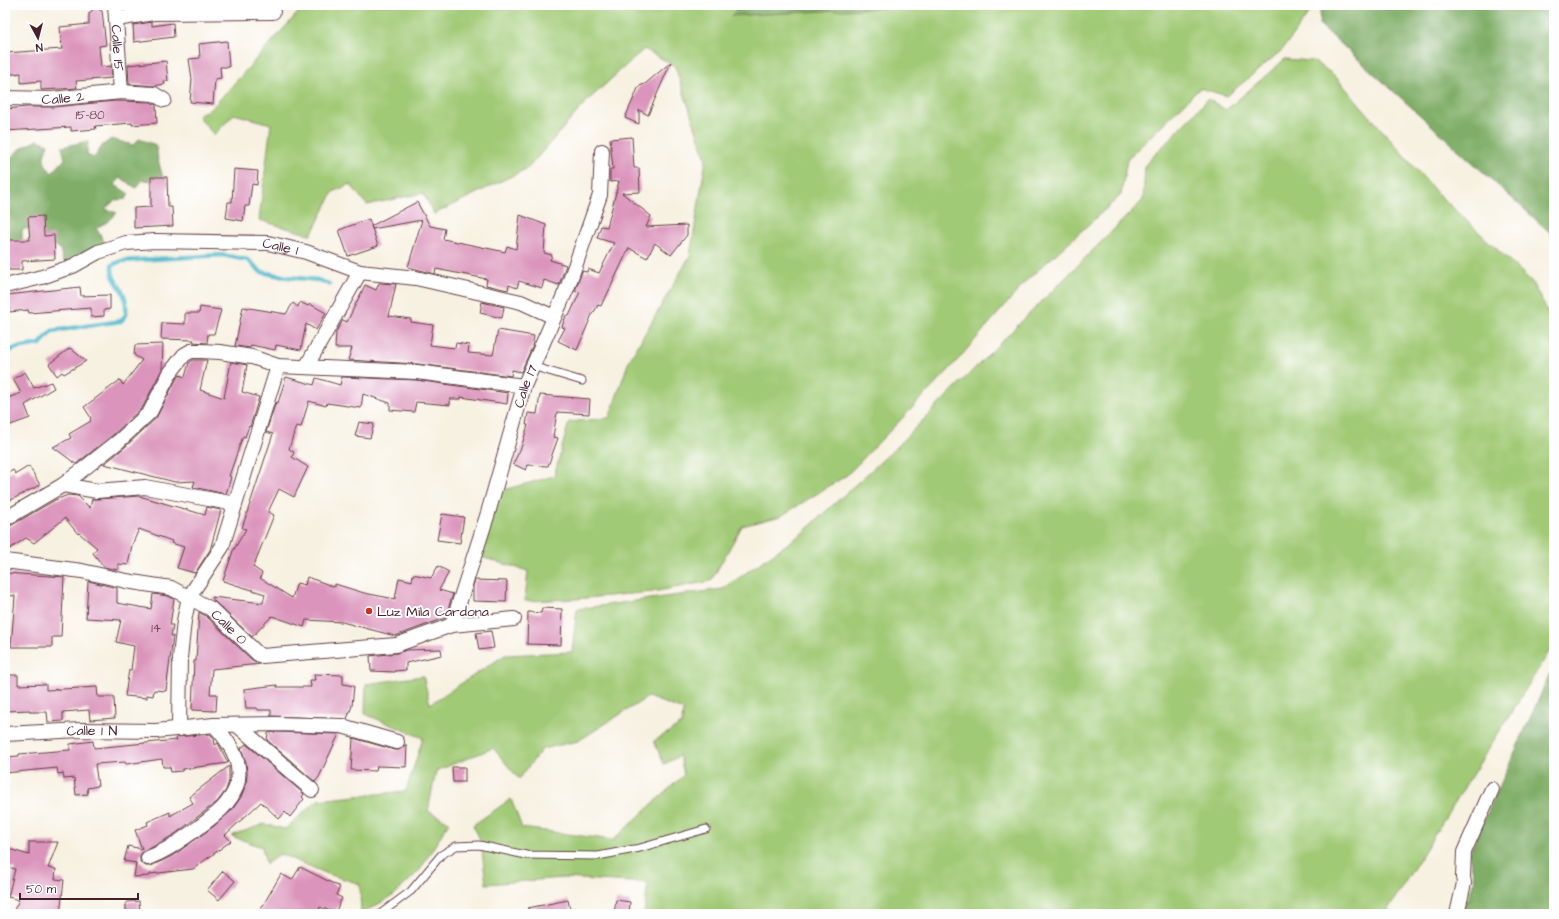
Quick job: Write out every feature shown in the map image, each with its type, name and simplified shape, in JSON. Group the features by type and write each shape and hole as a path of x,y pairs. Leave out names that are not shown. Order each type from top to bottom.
{"street":[{"name":"Calle 15","path":"115,5 121,92"},
{"path":"116,19 154,13 273,12"},
{"name":"Calle 2","path":"5,98 52,99 121,92 154,94 164,100"},
{"name":"Calle 17","path":"452,625 488,513 524,386 568,286 600,195 602,151"},
{"name":"Calle 1","path":"5,286 42,277 73,266 98,252 126,243 155,241 268,243 306,252 360,272 416,278 521,302 554,317"},
{"path":"306,367 360,272"},
{"path":"5,519 63,485 119,441 150,412 170,373 184,355 190,351 201,350 252,357 278,366 417,372 524,386"},
{"path":"179,729 180,658 184,621 189,597 222,547 278,366"},
{"path":"63,485 97,491 145,487 236,504"},
{"name":"Calle 0","path":"5,561 82,571 126,581 171,588 211,610 262,656 396,645 452,625 514,619"},
{"name":"Calle 1 N","path":"5,734 81,730 156,732 214,725 276,724 342,726 398,742"},
{"path":"148,858 163,853 206,822 226,805 234,793 239,778 238,766 230,746 224,736 214,725"},
{"path":"237,725 312,790"},
{"path":"1457,914 1464,883 1464,852 1492,789"}],"lane":[{"path":"532,366 582,381"},
{"path":"380,914 411,891 441,855 456,846 479,845 526,856 598,856 640,848 706,829"}],"green space":[{"path":"305,5 1315,5 1282,50 1227,96 1200,88 1127,159 1121,195 1027,280 948,371 847,475 781,516 742,526 711,581 652,592 576,599 525,601 528,571 481,557 500,491 554,476 569,422 609,418 629,361 690,256 706,159 675,66 644,49 587,101 528,168 434,214 423,193 367,205 350,184 333,192 311,235 259,220 271,124 234,114 214,135 198,116 212,108"},
{"path":"741,5 918,5 731,16"},
{"path":"1321,5 1554,5 1554,236 1319,24"},
{"path":"1285,59 1313,61 1334,75 1436,192 1531,281 1554,323 1554,644 1385,914 644,914 648,883 564,878 486,884 481,842 473,825 511,799 522,828 613,840 684,775 680,756 664,764 654,741 682,724 683,710 648,697 578,741 542,749 519,779 493,748 436,771 428,811 449,822 420,870 394,895 361,914 360,884 328,874 280,854 266,864 262,847 231,836 264,824 285,829 318,800 406,791 423,738 365,714 366,684 423,676 430,704 505,655 572,652 577,609 723,589 800,535 888,455 1143,200 1145,165 1208,99 1226,110"},
{"path":"111,139 133,145 139,139 156,145 163,178 152,181 143,180 136,188 120,177 115,185 129,194 126,199 115,200 105,209 117,213 109,221 96,228 105,243 73,266 63,261 60,249 37,228 22,229 22,244 5,249 5,167 11,157 23,148 38,140 48,144 44,159 46,165 52,173 65,159 62,147 88,141 87,155 94,158 103,145"},
{"path":"1554,665 1554,914 1460,914 1475,881 1469,854"}],"building":[{"path":"95,8 102,11 106,45 99,46 101,67 111,66 112,78 76,81 77,88 41,90 41,81 21,83 21,73 5,75 5,53 62,49 60,27 89,24 89,13"},
{"path":"152,22 152,26 173,23 174,37 134,42 133,25"},
{"path":"227,41 229,67 220,67 221,78 215,79 213,104 190,102 192,79 189,59 200,58 199,44"},
{"path":"166,61 168,81 164,81 165,84 154,86 129,84 128,65"},
{"path":"671,62 648,115 639,110 639,124 625,118 639,86 645,84"},
{"path":"115,101 151,102 156,105 157,123 132,125 132,123 95,126 96,129 71,131 71,127 5,131 5,109 53,107"},
{"path":"632,137 634,168 639,168 640,192 622,193 651,216 646,227 687,225 687,235 671,255 655,243 647,258 629,248 605,299 601,306 598,305 593,312 577,350 558,341 565,328 562,327 566,315 569,316 580,292 575,291 582,271 587,272 588,269 599,273 614,243 597,238 601,226 607,227 619,181 610,182 610,169 613,169 610,139"},
{"path":"234,169 258,171 257,185 252,184 249,206 245,206 243,221 226,218 228,202 232,202"},
{"path":"151,177 167,177 168,207 172,207 173,226 134,228 134,208 151,207"},
{"path":"417,202 430,226 445,229 443,239 505,252 507,246 516,249 520,215 546,225 544,253 552,255 550,260 566,265 559,285 544,280 542,288 519,281 517,288 509,285 508,290 486,285 487,279 436,269 435,274 408,267 422,220 372,229 371,226"},
{"path":"43,216 44,236 54,235 55,259 22,261 22,270 5,270 7,240 30,240 28,217"},
{"path":"369,219 378,246 348,256 339,230"},
{"path":"379,283 396,284 389,316 411,319 411,322 433,325 430,345 455,348 456,343 469,345 468,353 493,355 498,330 534,336 532,347 521,372 512,370 511,376 418,364 348,360 352,348 335,348 336,332 343,320 347,322 365,285 376,290"},
{"path":"80,287 81,296 110,295 110,309 104,310 104,316 91,317 91,308 29,313 28,310 9,312 7,295"},
{"path":"300,302 308,306 310,304 326,313 316,330 306,324 301,350 276,345 275,350 251,345 250,348 235,346 243,307 286,314 293,303 298,307"},
{"path":"482,302 504,307 502,318 480,313"},
{"path":"200,307 221,310 214,334 208,334 207,343 193,342 194,340 161,339 162,323 185,324 185,313 199,313"},
{"path":"163,344 162,369 143,407 113,435 76,464 53,447 71,438 69,434 91,421 91,418 84,407 120,380 123,385 142,360 134,355 135,345"},
{"path":"70,348 86,361 64,374 62,372 57,376 49,364"},
{"path":"193,360 207,360 200,390 224,398 231,362 247,365 242,392 259,397 250,427 249,426 245,437 243,436 229,476 231,477 226,494 193,487 195,481 175,482 104,464 156,418 177,378 179,375 185,377 189,363"},
{"path":"25,372 34,388 51,382 54,388 25,405 30,418 5,427 5,399 21,393 13,379"},
{"path":"286,377 314,385 316,378 340,385 342,377 416,380 508,393 507,404 461,397 461,399 450,399 450,405 416,402 414,412 390,410 390,403 363,394 361,408 327,403 326,406 309,401 301,427 296,426 289,449 294,452 292,457 308,467 294,497 279,489 268,512 274,515 253,567 262,573 260,578 292,598 297,583 305,585 307,577 335,587 335,584 364,593 395,599 399,578 412,581 413,574 431,578 438,566 449,572 439,590 453,594 445,618 395,636 342,622 306,620 304,627 272,616 252,637 214,601 212,597 263,603 265,594 223,581 233,551 246,529 242,528 273,434 266,432 276,402 278,403"},
{"path":"540,395 590,399 589,414 557,412 553,437 558,438 548,466 528,465 526,470 513,464 521,448 528,425 526,425 528,413 537,414"},
{"path":"359,422 374,424 370,438 355,436"},
{"path":"29,466 40,485 5,503 5,475 13,470 16,474"},
{"path":"68,495 78,496 90,508 92,499 139,496 205,515 207,507 221,510 210,550 195,573 177,568 184,547 139,529 132,545 128,565 118,564 118,570 104,567 93,553 97,548 79,533 78,534 65,518 34,543 26,538 5,552 5,529 55,500"},
{"path":"442,514 464,517 460,543 437,540"},
{"path":"5,573 64,577 61,637 52,637 52,647 11,647 15,596 5,595"},
{"path":"475,580 507,581 506,602 473,601 473,586"},
{"path":"88,581 117,588 117,603 151,609 153,594 168,596 174,599 170,625 173,625 171,636 173,636 166,691 154,690 153,696 147,695 147,698 125,696 129,670 131,670 134,646 116,642 121,620 86,618"},
{"path":"542,608 562,609 561,645 527,644 528,612 541,613"},
{"path":"199,612 206,616 252,660 260,664 212,669 210,694 217,694 216,711 192,710 194,661 196,661"},
{"path":"491,631 494,648 479,650 476,633"},
{"path":"441,649 442,655 406,663 406,670 394,671 395,672 371,671 370,656 397,653 407,650"},
{"path":"314,674 343,675 343,684 354,686 352,706 347,719 271,716 271,710 246,708 244,689 277,685 277,687 311,687 310,680 315,680"},
{"path":"5,675 18,675 18,685 46,684 46,690 97,687 98,697 114,697 115,718 90,720 89,710 63,712 63,721 48,722 47,712 30,712 30,710 5,711"},
{"path":"268,733 339,734 319,777 315,782 267,740"},
{"path":"210,734 214,738 215,745 218,743 228,763 171,772 170,767 163,767 162,759 126,764 125,762 95,764 98,786 87,788 88,794 76,795 74,778 64,779 63,773 58,774 57,768 5,773 5,757 19,756 19,754 70,750 70,744 93,741 94,748 177,740 176,737"},
{"path":"353,738 395,750 399,750 407,745 406,767 377,766 376,771 351,770"},
{"path":"246,744 304,794 302,797 304,799 290,817 285,812 279,819 261,802 225,835 231,841 193,869 134,877 136,863 124,861 128,846 142,849 135,830 148,825 147,822 170,812 170,816 193,803 189,797 229,766 229,781 226,790 217,802 175,834 142,853 140,856 140,862 146,866 151,866 172,856 214,826 232,810 241,797 246,784 246,762 241,748"},
{"path":"452,767 465,767 465,782 453,782"},
{"path":"29,842 58,842 48,868 56,869 55,879 64,880 60,914 12,914 19,900 8,897 15,869 5,866 5,848 29,855"},
{"path":"300,867 340,887 336,895 342,898 335,913 320,907 317,914 258,914 281,874 292,880"},
{"path":"223,871 235,881 219,900 207,890"},
{"path":"568,900 571,914 529,914 528,908"},
{"path":"616,900 630,902 629,914 614,914"},
{"path":"139,901 140,914 126,914 126,902"}],"waterway":[{"path":"5,353 16,348 40,344 52,331 121,321 126,315 126,300 114,278 112,270 112,265 121,261 222,255 248,260 261,272 287,277 318,280 329,284"}],"place":[{"name":"Luz Mila Cardona","path":"369,611"}]}
